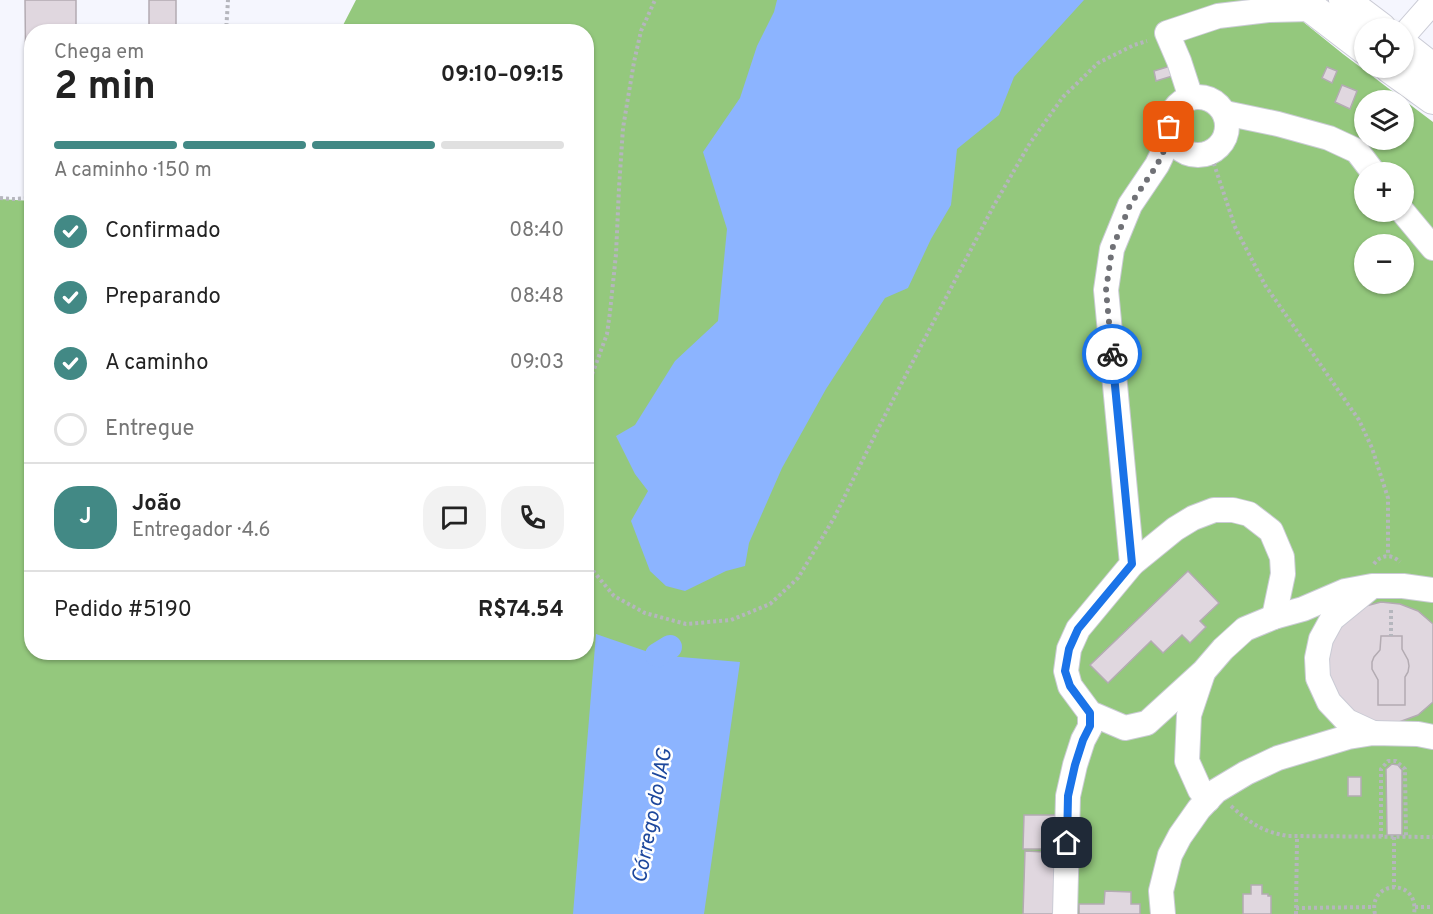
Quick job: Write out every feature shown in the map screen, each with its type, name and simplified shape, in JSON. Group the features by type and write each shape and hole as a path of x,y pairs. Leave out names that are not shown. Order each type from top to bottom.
{"main road":[{"path":"1344,0 1368,18"},
{"path":"1306,4 1354,41"},
{"path":"1414,54 1433,69"},
{"path":"1404,78 1433,99"}],"lane":[{"path":"1218,16 1237,0"},
{"path":"1414,24 1433,2"},
{"path":"1191,98 1167,33 1218,16 1306,4"},
{"path":"1191,98 1205,98 1214,101 1225,113 1227,131 1224,140 1210,152 1201,155 1183,151 1171,136 1170,118 1174,109 1181,102 1191,98"},
{"path":"1225,113 1329,138 1357,151 1365,162"},
{"path":"1132,564 1106,290 1112,249 1130,205 1157,165 1171,136"},
{"path":"1411,222 1433,248"},
{"path":"1274,617 1283,574 1282,557 1271,531 1249,514 1233,510 1214,510 1193,518 1175,529 1132,564 1078,629 1069,649 1065,671 1070,686 1090,713 1125,728 1147,723 1204,671 1245,628 1303,609 1345,591 1372,586 1404,586 1433,590"},
{"path":"1372,586 1332,619 1321,639 1317,658 1318,678 1329,702 1347,721 1373,733"},
{"path":"1404,586 1433,605"},
{"path":"1204,671 1189,715 1186,761 1200,790 1212,796"},
{"path":"1065,914 1068,796 1075,765 1090,726 1090,713"},
{"path":"1163,914 1161,891 1170,855 1199,809 1212,796 1246,773 1278,758 1348,736 1428,731"}],"path":[{"path":"227,24 228,0"},
{"path":"594,368 606,334 610,312 624,128 634,62 641,31 655,0"},
{"path":"594,572 614,596 645,613 686,624 731,621 770,604 798,578 834,518 982,228 1030,143 1063,97 1098,63 1134,45 1167,33"},
{"path":"1210,152 1235,227 1265,285 1359,420 1372,448 1388,498 1388,556"},
{"path":"0,198 24,199"},
{"path":"1381,837 1381,769 1388,761 1396,761 1405,769 1406,837"},
{"path":"1212,796 1259,828 1273,834 1433,837"},
{"path":"1296,914 1297,836"},
{"path":"1394,837 1394,887"},
{"path":"1375,914 1376,899 1380,893 1386,888 1394,887 1402,888 1414,899 1414,914"},
{"path":"1415,907 1433,907"},
{"path":"1296,908 1374,908"}],"green space":[{"path":"356,0 1276,0 1354,62 1354,78 1375,78 1391,90 1354,90 1354,150 1414,150 1414,108 1433,122 1433,914 0,914 0,199 24,201 24,660 594,660 594,24 344,24"}],"water":[{"path":"777,0 1084,0 1014,77 999,115 957,149 951,205 931,239 908,288 885,298 826,389 782,468 749,543 745,566 726,571 685,591 666,586 650,571 631,521 648,491 635,474 616,436 635,425 675,361 718,321 727,229 703,152 740,98 757,46 774,12"},
{"path":"596,634 657,655 740,662 704,914 573,914"}],"building":[{"path":"25,0 76,0 76,24 25,24"},
{"path":"149,0 176,0 176,24 149,24"},
{"path":"1177,64 1179,74 1156,81 1154,71"},
{"path":"1327,67 1337,71 1332,83 1322,78"},
{"path":"1342,85 1354,90 1350,109 1335,102"},
{"path":"1188,571 1219,603 1200,621 1206,627 1190,643 1182,635 1163,653 1151,641 1108,683 1090,665"},
{"path":"1381,602 1400,604 1418,611 1433,624 1433,702 1418,715 1399,722 1378,723 1359,716 1343,705 1326,670 1334,633 1362,607"},
{"path":"1381,636 1402,636 1402,649 1409,666 1405,677 1405,705 1378,705 1378,680 1372,669 1372,662 1380,650"},
{"path":"1392,764 1398,765 1402,770 1402,835 1387,835 1386,769"},
{"path":"1348,777 1361,777 1361,796 1348,796"},
{"path":"1024,815 1064,815 1064,849 1023,849"},
{"path":"1025,851 1064,853 1062,914 1023,914"},
{"path":"1251,885 1262,885 1262,894 1271,896 1271,914 1243,914 1243,894 1251,894"},
{"path":"1105,891 1131,892 1131,904 1140,904 1140,914 1079,914 1079,904 1104,904"}],"waterway":[{"name":"Córrego do IAG","path":"660,664 657,655 662,644"},
{"path":"657,655 670,647"}],"way so far":[{"path":"1112,354 1106,290 1112,249 1130,205 1157,165 1171,136 1169,127"}],"route":[{"path":"1067,843 1068,796 1075,765 1090,726 1090,713 1070,686 1065,671 1069,649 1086,618 1132,564 1112,354"}]}
